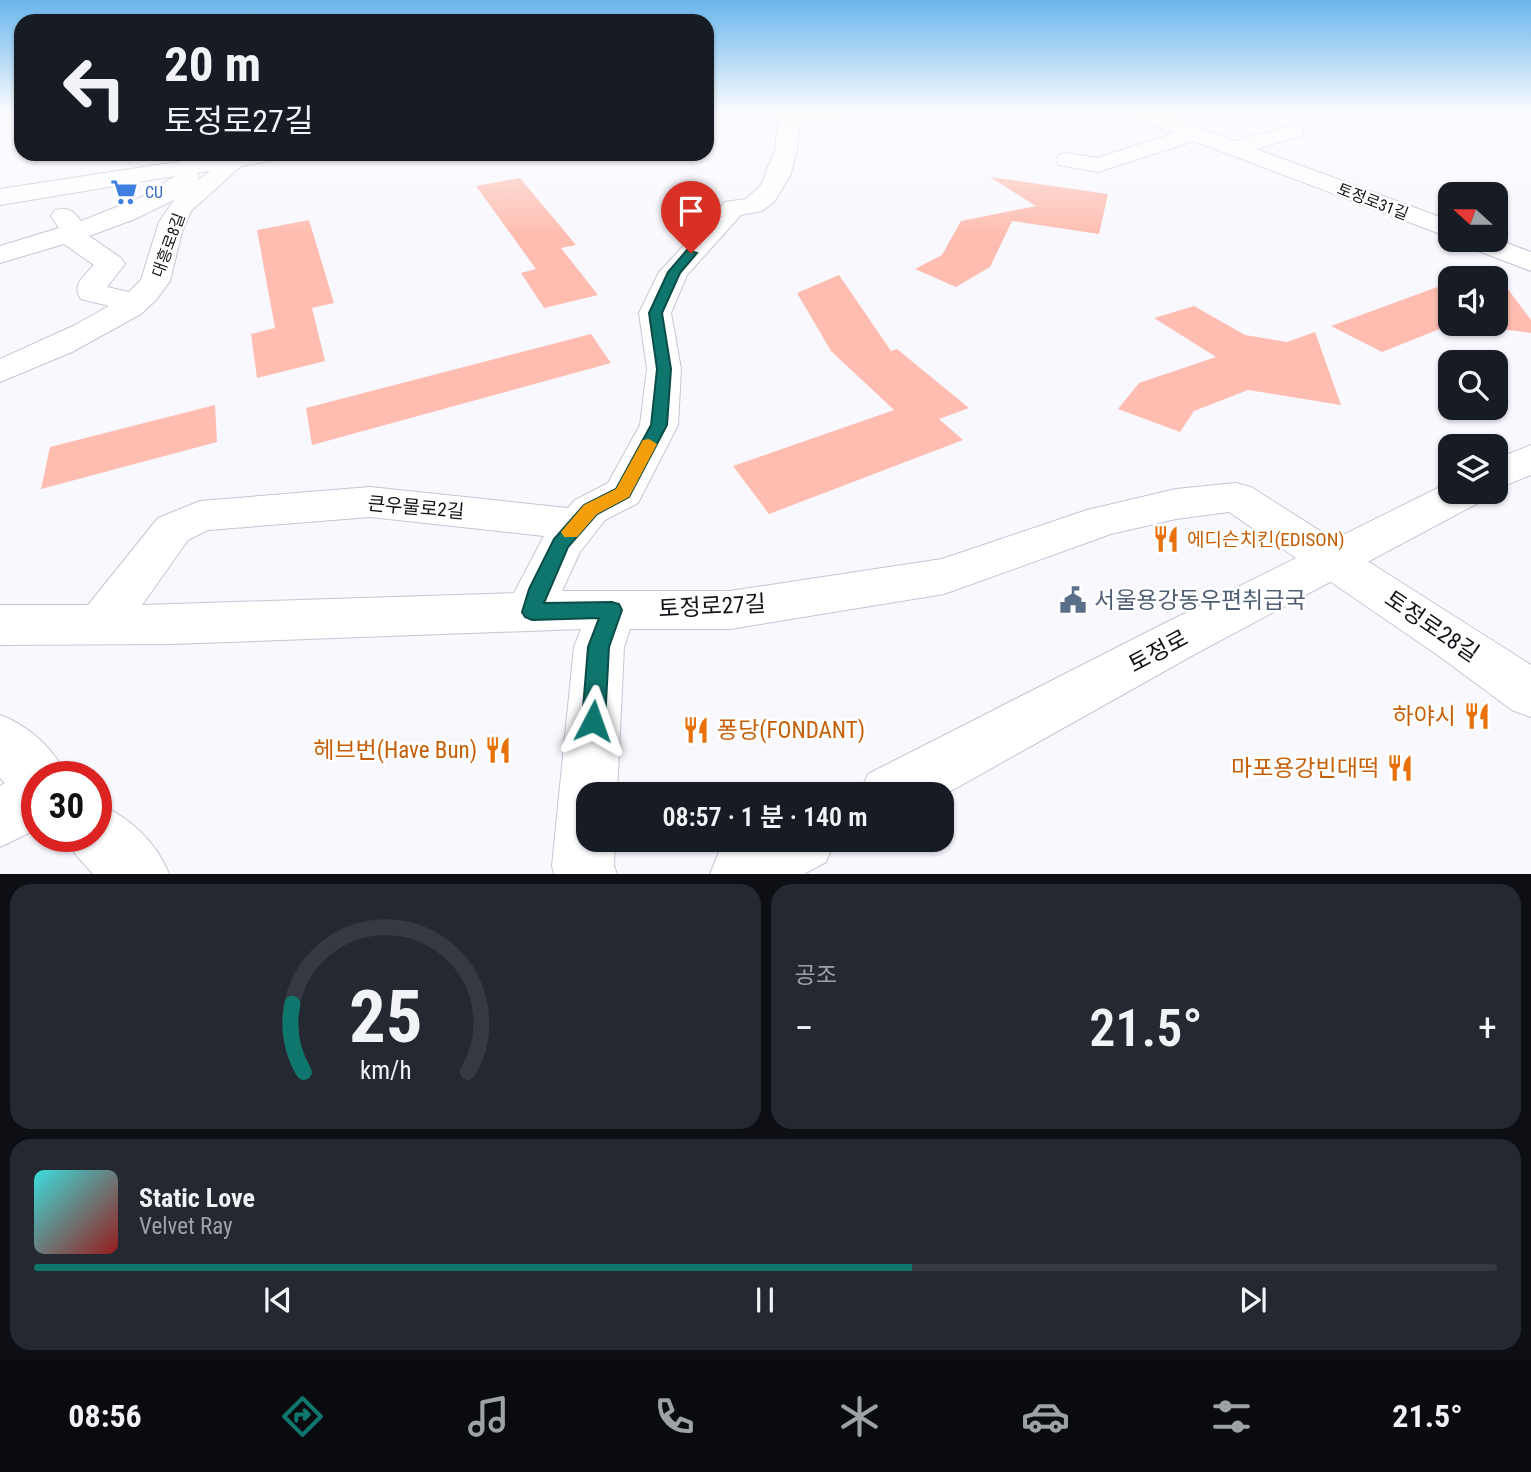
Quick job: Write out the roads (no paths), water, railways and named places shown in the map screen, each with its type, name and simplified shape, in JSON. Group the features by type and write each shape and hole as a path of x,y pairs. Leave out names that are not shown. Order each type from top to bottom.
{"street":[{"path":"532,612 539,589 561,544 590,510 623,493 659,425 664,369 655,313 674,272 734,208 758,203 779,175 785,154"},
{"path":"1067,160 1098,164 1132,154"},
{"name":"토정로31길","path":"1252,154 1438,225"},
{"path":"83,184 95,161"},
{"path":"0,197 228,161"},
{"name":"대흥로8길","path":"0,372 116,318 154,284 166,242 181,208 223,175 233,161"},
{"path":"0,255 72,232 157,198 176,189 188,178"},
{"path":"55,188 51,199 72,227 72,237 111,264 92,285 92,293 133,302"},
{"path":"1508,235 1531,235"},
{"path":"1506,252 1531,262"},
{"path":"1508,470 1531,458"},
{"name":"토정로27길","path":"0,625 612,610 730,610 944,576 1102,521 1176,504 1236,497 1333,560"},
{"name":"큰우물로2길","path":"101,624 173,529 200,516 370,502 578,524"},
{"name":"토정로","path":"912,782 1442,504"},
{"name":"토정로28길","path":"1333,560 1531,694"},
{"path":"589,782 599,647 612,610"},
{"path":"0,740 22,761"},
{"path":"0,818 21,806"},
{"path":"112,848 138,873"},
{"path":"584,852 583,866 586,873"},
{"path":"741,873 781,852"}],"place":[{"name":"CU","path":"124,192"},
{"name":"에디슨치킨(EDISON)","path":"1166,539"},
{"name":"서울용강동우편취급국","path":"1073,600"},
{"name":"하야시","path":"1477,716"},
{"name":"퐁당(FONDANT)","path":"696,730"},
{"name":"헤브번(Have Bun)","path":"498,750"},
{"name":"마포용강빈대떡","path":"1400,768"}]}
